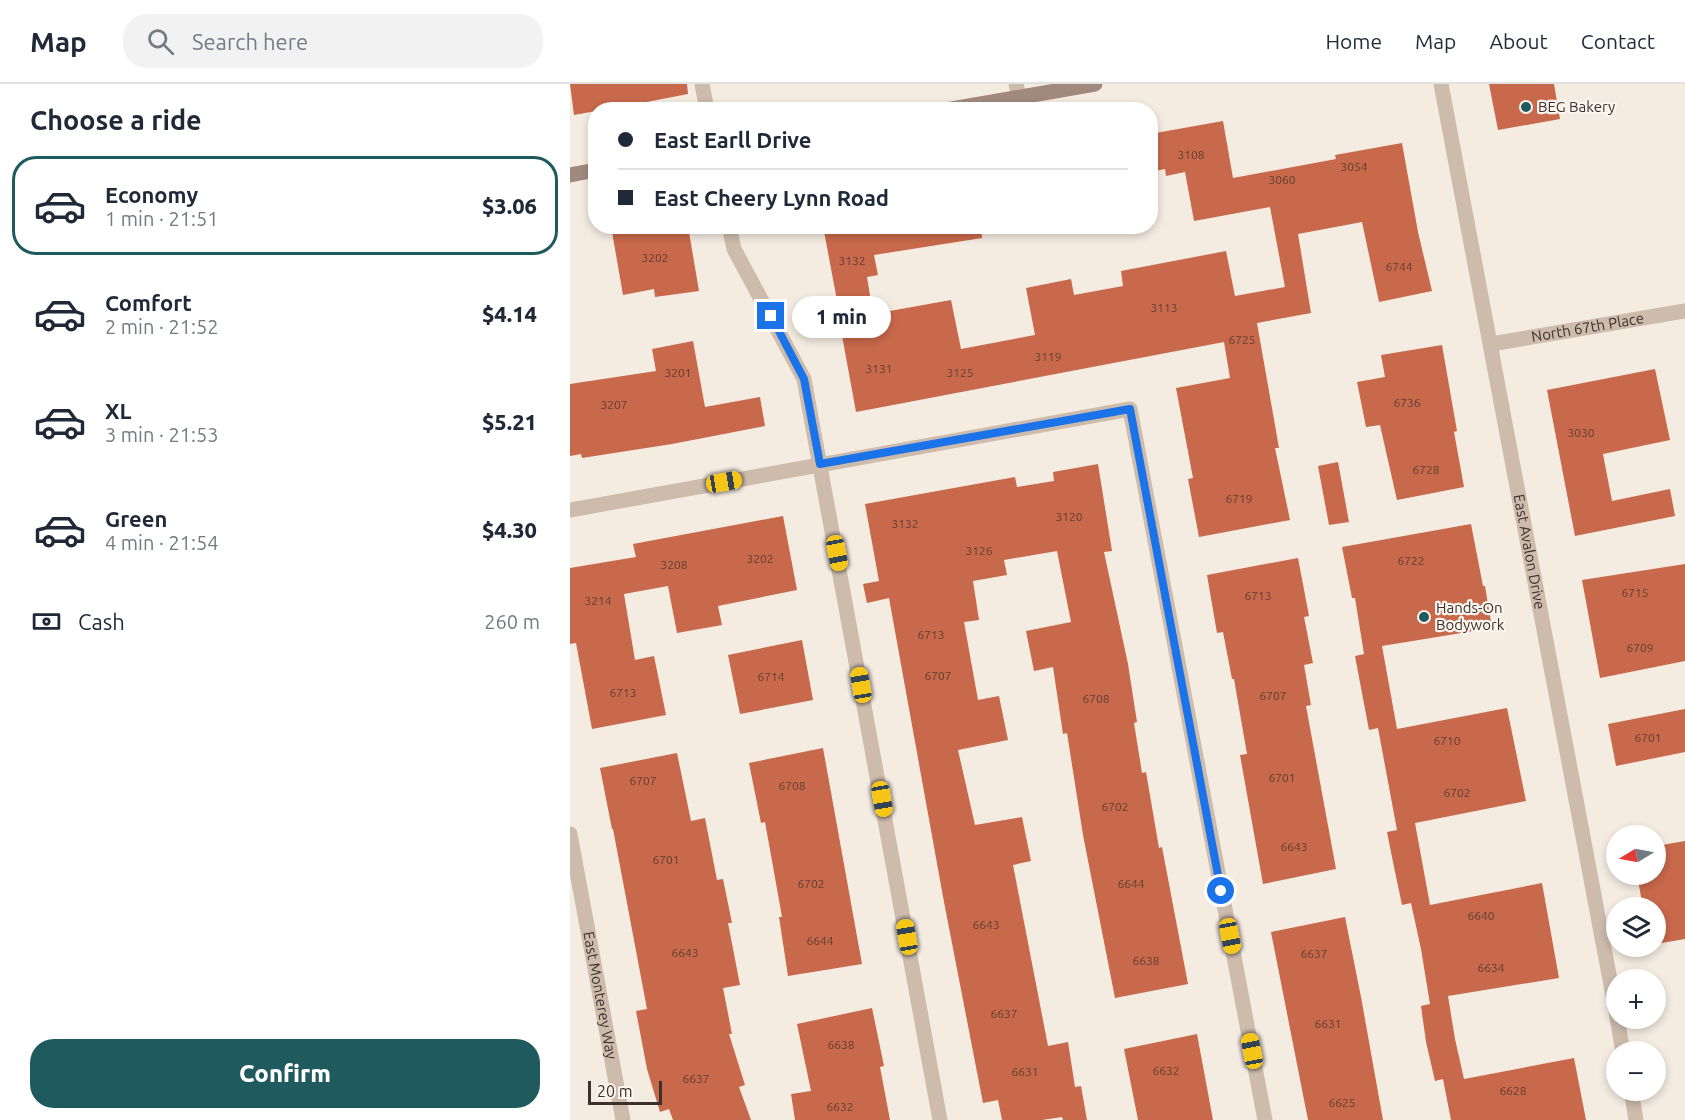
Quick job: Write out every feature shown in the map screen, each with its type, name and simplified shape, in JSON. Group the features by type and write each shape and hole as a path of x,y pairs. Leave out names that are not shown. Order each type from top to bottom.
{"main road":[{"path":"975,102 1018,90 1095,84"},
{"path":"570,175 588,172"}],"street":[{"path":"702,84 705,102"},
{"name":"East Avalon Drive","path":"1441,84 1608,969"},
{"path":"731,234 734,249 804,379 940,1120"},
{"name":"North 67th Place","path":"1491,344 1685,311"},
{"path":"570,510 1130,409 1264,1120"},
{"name":"East Monterey Way","path":"570,834 623,1120"},
{"path":"1633,1101 1636,1120"}],"building":[{"path":"570,84 687,84 688,94 646,102 588,102 588,112 574,115"},
{"name":"BEG Bakery","path":"1489,84 1554,84 1560,119 1498,130"},
{"path":"1223,121 1233,178 1336,159 1335,155 1402,143 1418,232 1432,291 1379,302 1362,222 1298,234 1311,313 1257,323 1279,448 1275,448 1290,520 1199,537 1188,479 1193,478 1176,388 1230,378 1224,342 856,412 841,330 835,331 832,312 839,311 825,234 982,234 982,238 874,255 878,275 867,277 873,314 951,300 961,349 1035,335 1026,288 1071,279 1074,295 1123,286 1121,271 1226,251 1235,296 1285,287 1270,207 1194,221 1185,172 1166,176 1165,169 1158,170 1158,133"},
{"path":"612,234 689,234 699,291 655,297 654,289 623,295"},
{"path":"693,341 705,407 760,397 765,426 582,458 581,454 570,456 570,384 656,371 652,349"},
{"path":"1442,345 1464,487 1397,500 1380,425 1366,427 1357,382 1385,377 1381,355"},
{"path":"1655,369 1670,440 1603,454 1612,501 1670,489 1675,516 1575,536 1547,390"},
{"path":"1338,462 1349,522 1329,525 1318,466"},
{"path":"1098,464 1112,551 1104,552 1128,664 1142,773 1146,772 1159,848 1162,847 1188,984 1115,998 1083,835 1067,733 1063,734 1053,667 1034,671 1026,631 1071,622 1057,551 1004,560 1007,575 973,581 979,620 964,622 978,700 999,696 1008,740 958,750 975,825 1022,817 1031,861 1013,865 1048,1046 1068,1042 1075,1087 1081,1086 1087,1120 1063,1120 1062,1117 1042,1120 1002,1120 998,1100 983,1103 889,598 867,603 863,584 879,581 865,504 1015,477 1017,487 1054,481 1053,472"},
{"path":"783,516 797,590 718,606 722,625 677,633 668,586 624,594 635,660 654,656 666,715 592,729 576,643 570,644 570,568 636,557 633,544"},
{"path":"1471,524 1492,628 1382,646 1397,729 1507,708 1526,801 1415,823 1430,905 1542,883 1559,978 1448,996 1455,1039 1464,1079 1574,1058 1586,1120 1451,1120 1443,1079 1435,1081 1426,1042 1421,1006 1430,1004 1421,949 1411,903 1402,905 1387,832 1397,830 1378,728 1369,730 1355,656 1364,654 1355,598 1352,598 1342,547"},
{"path":"1298,558 1309,616 1304,617 1313,663 1304,665 1311,705 1306,706 1336,869 1263,884 1240,755 1247,754 1234,679 1232,679 1223,632 1217,633 1207,575"},
{"path":"1685,564 1685,661 1600,678 1582,580"},
{"path":"802,640 813,700 740,714 728,655"},
{"path":"1685,709 1685,752 1616,766 1608,724"},
{"path":"823,748 862,964 788,976 779,917 782,917 765,822 761,823 749,763"},
{"path":"677,753 691,821 705,818 717,880 723,879 732,923 728,923 740,985 723,988 732,1034 729,1034 745,1085 739,1087 751,1120 673,1120 669,1109 660,1112 647,1069 636,1011 647,1009 600,768"},
{"path":"1685,841 1685,939 1666,942 1666,897 1641,897 1639,885 1666,885 1666,844"},
{"path":"1345,917 1383,1120 1308,1120 1271,932"},
{"path":"872,1008 884,1066 880,1067 890,1120 795,1120 791,1094 811,1091 797,1024"},
{"path":"1197,1034 1213,1120 1138,1120 1124,1049"}],"place":[{"name":"BEG Bakery","path":"1526,107"},
{"name":"Hands-On Bodywork","path":"1424,617"}],"route":[{"path":"771,316 804,379 820,464 1130,409 1221,891"}]}
